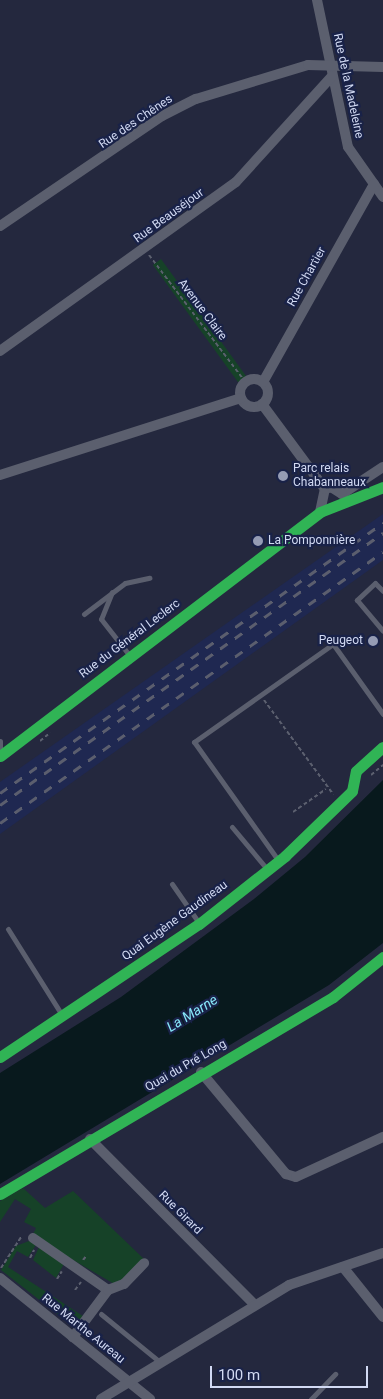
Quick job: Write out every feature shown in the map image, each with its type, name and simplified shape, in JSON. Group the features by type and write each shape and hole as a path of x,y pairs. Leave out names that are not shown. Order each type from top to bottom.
{"street":[{"name":"Rue de la Madeleine","path":"317,0 348,146 383,197"},
{"name":"Rue des Chênes","path":"0,226 168,112 258,79 308,65 383,67"},
{"name":"Rue Beauséjour","path":"0,351 236,182 332,76"},
{"name":"Rue Chartier","path":"262,382 374,184"},
{"path":"262,382 268,396 262,404 250,406 241,398 246,383 262,382"},
{"path":"0,475 241,398"},
{"path":"262,404 324,489 331,505"},
{"path":"278,545 383,467"},
{"path":"324,489 331,487 331,505"},
{"path":"278,545 331,505 383,487"},
{"path":"331,505 383,495"},
{"name":"Rue du Général Leclerc","path":"0,756 278,545"},
{"path":"352,791 356,771 383,747"},
{"name":"Quai Eugène Gaudineau","path":"0,1057 199,924 278,861 352,791"},
{"name":"Quai du Pré Long","path":"0,1194 201,1072 333,998 383,957"},
{"path":"201,1072 286,1174 296,1177 383,1136"},
{"name":"Rue Girard","path":"90,1139 254,1304"},
{"path":"33,1238 108,1290"},
{"path":"101,1399 288,1285 383,1252"},
{"path":"73,1337 108,1290 124,1284 144,1264"},
{"path":"343,1267 383,1317"},
{"name":"Rue Marthe Aureau","path":"0,1278 150,1399"}],"lane":[{"path":"84,614 125,583 149,578"},
{"path":"383,591 375,583 357,600 383,631"},
{"path":"112,592 100,619 131,656"},
{"path":"278,861 194,742 333,644 383,714"},
{"path":"0,741 0,748"},
{"path":"232,827 267,870"},
{"path":"172,884 199,924"},
{"path":"8,929 62,1016"},
{"path":"101,1314 161,1363"},
{"path":"311,1399 334,1374"}],"path":[{"name":"Avenue Claire","path":"145,249 246,383"},
{"path":"260,696 329,794 352,791"},
{"path":"293,812 326,789"},
{"path":"0,1270 23,1236 33,1238"}],"shaded area":[{"path":"383,514 383,560 0,834 0,782"}],"green space":[{"path":"161,259 246,376 238,382 153,265"},
{"path":"23,1188 45,1208 73,1191 144,1259 116,1285 32,1236 36,1228 24,1222 31,1209 15,1199 0,1222 0,1201"},
{"path":"29,1241 36,1245 28,1257 17,1251 8,1267 83,1316 74,1327 1,1270 16,1246"},
{"path":"39,1247 65,1262 56,1278 33,1260"}],"water":[{"name":"La Marne","path":"383,780 383,943 329,985 0,1184 0,1073 121,997 254,899 305,857"}],"railway":[{"path":"0,793 383,523"},
{"path":"0,805 383,533"},
{"path":"0,823 383,552"}],"traffic: fast":[{"path":"0,756 320,512 383,487"},
{"path":"0,1057 199,924 285,856 352,791 356,771 383,747"},
{"path":"0,1194 333,997 383,957"}],"place":[{"name":"Parc relais Chabanneaux","path":"283,476"},
{"name":"La Pomponnière","path":"258,541"},
{"name":"Peugeot","path":"373,641"}]}
